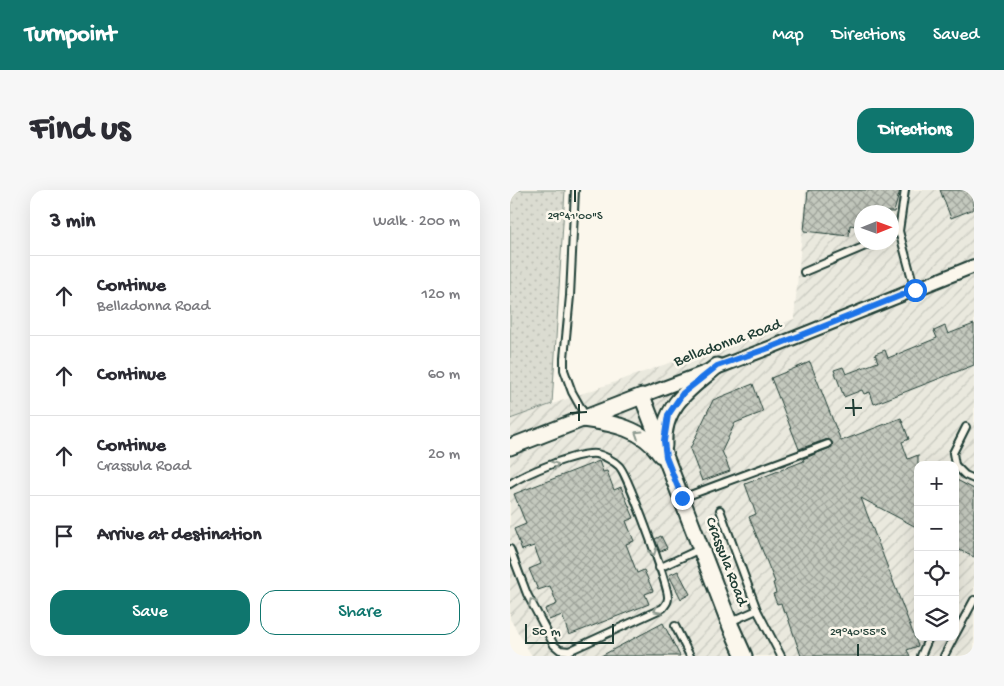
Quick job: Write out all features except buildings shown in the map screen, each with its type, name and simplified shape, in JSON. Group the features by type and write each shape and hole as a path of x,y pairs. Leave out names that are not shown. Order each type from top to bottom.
{"street":[{"name":"Belladonna Road","path":"510,447 717,366 769,348 974,266"},
{"path":"668,463 665,424 672,406 683,393 717,366"},
{"name":"Crassula Road","path":"642,396 729,622 744,656"},
{"path":"583,418 611,423 632,430 652,445 668,463"}],"lane":[{"path":"575,190 570,296 564,358 568,380 583,418"},
{"path":"905,190 899,232 915,290"},
{"path":"804,272 856,250"},
{"name":"Belladonna Road","path":"958,272 974,272"},
{"path":"954,461 953,453 966,427"},
{"path":"682,498 828,444"},
{"path":"510,484 579,456 596,454 621,467 659,568 668,598 663,608 565,651 554,645 527,594 510,550"},
{"path":"959,469 965,475 974,479"},
{"path":"720,510 757,610 781,656"},
{"path":"659,568 701,548"},
{"path":"959,628 974,600"},
{"path":"729,622 757,610"},
{"path":"674,626 690,656"},
{"path":"922,656 928,641"},
{"path":"944,656 952,641"}],"shaded area":[{"path":"510,190 565,190 552,404 510,419"},
{"path":"806,190 974,190 974,656 532,656 510,619 510,419 794,319"}],"route":[{"path":"682,498 666,457 664,432 672,406 683,393 717,366 769,348 915,290"}]}
